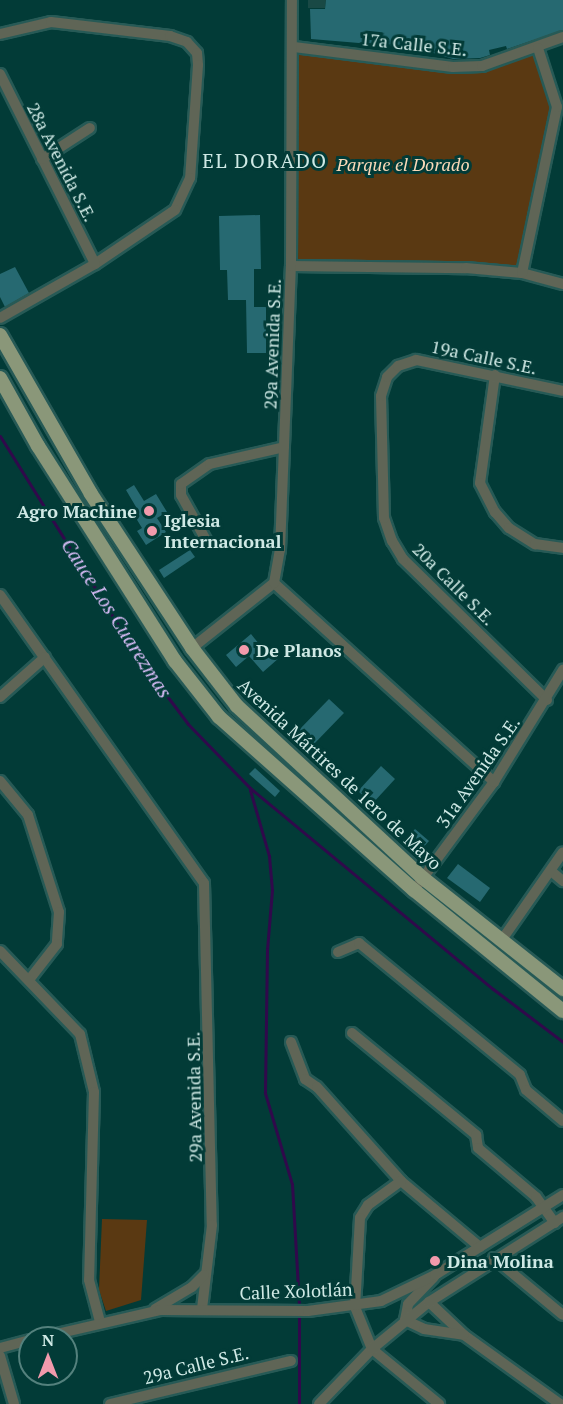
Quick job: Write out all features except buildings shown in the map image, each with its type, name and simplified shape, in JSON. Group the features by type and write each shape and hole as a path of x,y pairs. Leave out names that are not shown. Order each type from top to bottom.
{"main road":[{"name":"Avenida Mártires de 1ero de Mayo","path":"0,335 55,435 192,648 237,706 423,878 563,989"},
{"name":"Avenida Mártires de 1ero de Mayo","path":"1,381 38,446 175,661 219,717 414,890 563,1011"},
{"path":"38,446 55,435"}],"street":[{"name":"29a Avenida S.E.","path":"274,583 280,550 291,266 294,47 292,0"},
{"path":"0,34 51,22 170,36 187,42 196,53 198,65 186,194 175,210 95,264 0,318"},
{"name":"17a Calle S.E.","path":"294,47 453,67 482,66 563,38"},
{"path":"522,273 557,107 537,48"},
{"name":"28a Avenida S.E.","path":"0,74 95,264"},
{"path":"42,159 90,128"},
{"path":"291,266 466,268 522,273 563,284"},
{"name":"19a Calle S.E.","path":"398,366 416,360 563,391"},
{"name":"20a Calle S.E.","path":"398,366 387,377 381,396 384,518 392,541 403,559 547,700"},
{"path":"495,375 480,483 495,512 509,528 535,544 563,548"},
{"path":"206,540 181,495 181,484 210,464 284,447"},
{"path":"192,648 274,583 494,782"},
{"path":"0,595 45,657 0,698"},
{"name":"29a Avenida S.E.","path":"45,657 204,883 212,1225 204,1275 202,1309"},
{"name":"31a Avenida S.E.","path":"414,890 494,782 547,700 563,670"},
{"path":"0,781 28,816 59,912 57,944 29,980"},
{"path":"501,941 563,852"},
{"path":"551,871 563,881"},
{"path":"338,952 359,943 520,1074 526,1090 563,1121"},
{"path":"0,951 80,1034 94,1092 89,1280 100,1322"},
{"path":"319,1404 372,1349 405,1320 494,1258 559,1220 478,1148 476,1136 352,1033"},
{"path":"291,1042 297,1067 305,1079 349,1120 401,1181 480,1247"},
{"path":"401,1181 368,1205 360,1218 355,1307 372,1349 439,1404"},
{"name":"Calle Xolotlán","path":"78,1328 148,1312 202,1309 308,1311 355,1307 381,1301 435,1275 563,1195"},
{"path":"494,1258 563,1315"},
{"path":"148,1312 186,1291 204,1275"},
{"path":"405,1320 408,1304 435,1275"},
{"path":"429,1302 464,1335 559,1401"},
{"path":"434,1332 442,1314"},
{"path":"405,1320 434,1332 464,1335"},
{"path":"0,1348 18,1343"},
{"path":"0,1356 14,1404"},
{"name":"29a Calle S.E.","path":"110,1404 291,1361"},
{"path":"419,1404 427,1394"}],"shaded area":[{"path":"308,0 326,0 325,8 308,8"}],"green space":[{"name":"Parque el Dorado","path":"294,47 482,66 538,48 555,92 522,273 291,266"},
{"path":"102,1219 147,1220 141,1300 106,1311 99,1290"}],"waterway":[{"name":"Cauce Los Cuarezmas","path":"0,436 140,660 188,724 250,788 493,989 563,1042"},
{"path":"250,790 269,856 272,890 267,949 265,1093 292,1184 299,1307"},
{"path":"299,1314 299,1404"}],"place":[{"name":"Agro Machine","path":"149,511"},
{"name":"Iglesia Internacional","path":"152,531"},
{"name":"De Planos","path":"244,650"},
{"name":"Dina Molina","path":"435,1261"}],"district":[{"name":"EL DORADO","path":"265,160"}]}
